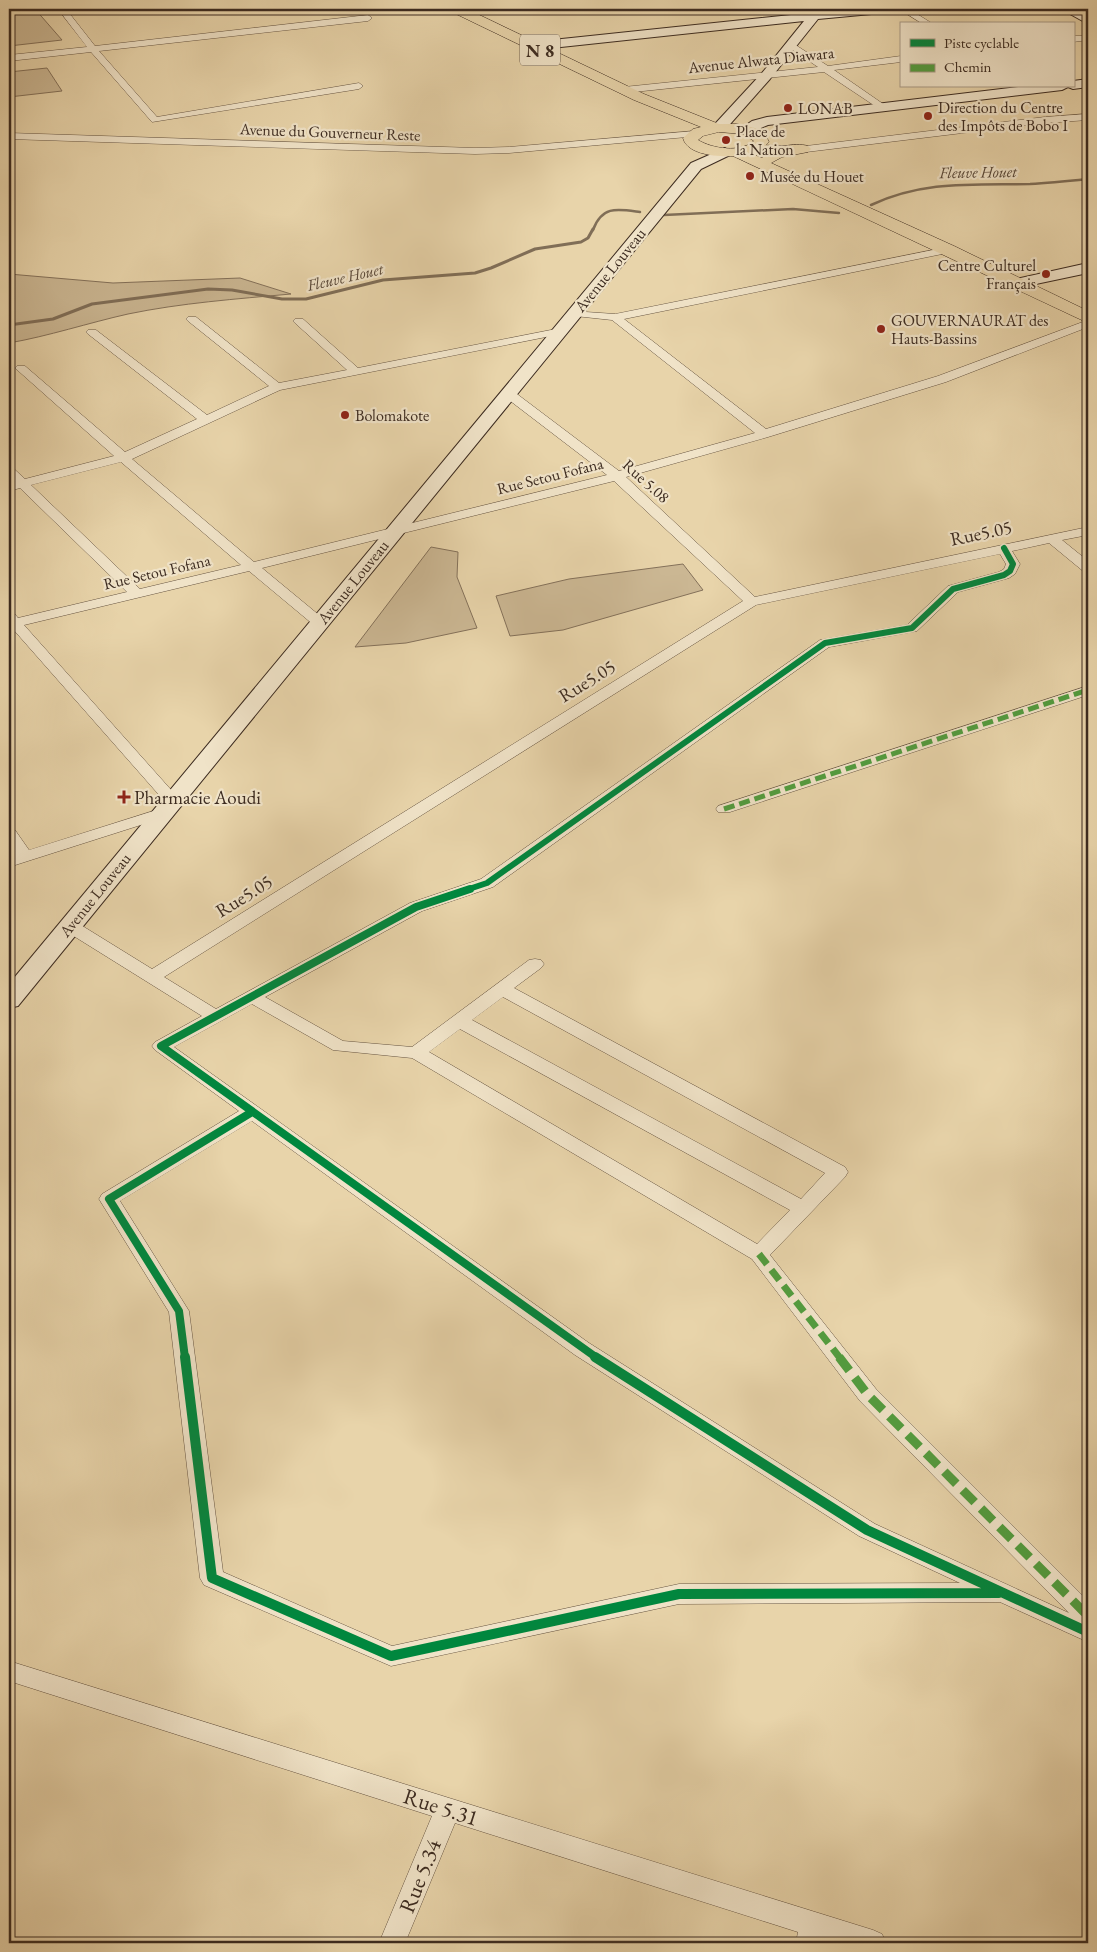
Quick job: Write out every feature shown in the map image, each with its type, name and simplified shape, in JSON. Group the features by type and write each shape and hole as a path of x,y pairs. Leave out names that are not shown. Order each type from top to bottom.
{"highway":[{"name":"N 8","path":"457,9 624,90 704,138"},
{"path":"704,138 753,136"},
{"path":"730,152 753,136"},
{"path":"753,136 769,158 788,172 848,201 866,212"},
{"path":"704,138 730,152 948,250 1088,318"},
{"path":"769,158 778,153 804,149"}],"main road":[{"path":"534,46 824,12 882,9"},
{"path":"1067,9 1088,20"},
{"path":"753,136 750,111 772,75 824,12"},
{"name":"Avenue Louveau","path":"9,1000 576,313 704,138 772,75"},
{"path":"1074,85 1088,83"},
{"path":"753,136 760,128 774,121 1036,88"},
{"path":"1017,283 1088,268"}],"street":[{"path":"62,9 93,49 155,120 358,86"},
{"path":"903,9 925,22"},
{"path":"9,58 368,18"},
{"path":"1074,40 1088,38"},
{"path":"794,47 884,108"},
{"name":"Avenue Alwata Diawara","path":"624,90 772,75 900,59"},
{"path":"753,136 804,149 1045,120 1088,117"},
{"name":"Avenue du Gouverneur Reste","path":"9,136 475,151 509,150 649,136 704,138"},
{"path":"576,313 615,317 948,250"},
{"path":"615,317 764,434"},
{"path":"192,319 277,387"},
{"path":"299,321 355,371"},
{"name":"Rue Setou Fofana","path":"11,620 393,533 617,476 764,434 942,379 1088,323"},
{"path":"9,487 123,458 277,387 561,331"},
{"path":"92,332 206,420"},
{"path":"21,368 123,458 320,623"},
{"name":"Rue 5.08","path":"508,394 617,476 752,602"},
{"path":"9,471 136,593"},
{"name":"Rue5.05","path":"152,977 752,602 1088,530"},
{"path":"1051,538 1088,568"},
{"path":"1004,548 1013,564 1010,571 1004,576 953,589 912,628 825,644 487,883 416,907 160,1046 582,1349 867,1530 1088,1632"},
{"path":"9,862 168,807 11,620"},
{"path":"724,809 1088,690"},
{"path":"9,833 26,857"},
{"path":"70,926 215,1016"},
{"path":"416,1053 535,964"},
{"path":"502,989 838,1172 759,1254"},
{"path":"252,996 339,1046 416,1053 759,1254 868,1395 1088,1616"},
{"path":"460,1021 804,1209"},
{"path":"252,1112 109,1199 179,1311 212,1578 391,1656 679,1594 1004,1593"},
{"name":"Rue 5.31","path":"9,1671 448,1809 811,1934 873,1943"},
{"name":"Rue 5.34","path":"392,1943 448,1809"}],"shaded area":[{"path":"9,9 35,9 62,40 9,46"},
{"path":"47,68 62,91 9,97 9,72"},
{"path":"9,274 113,283 240,278 291,294 148,310 9,343"},
{"path":"431,547 458,552 457,577 477,628 406,643 355,647"},
{"path":"683,564 703,590 563,630 510,636 496,596 569,579"}],"waterway":[{"name":"Fleuve Houet","path":"871,205 910,191 930,188 969,184 1052,183 1088,179"},
{"name":"Fleuve Houet","path":"664,215 793,209 839,213"},
{"name":"Fleuve Houet","path":"593,230 601,216 612,210 640,212"},
{"name":"Fleuve Houet","path":"9,325 53,319 92,304 208,289 232,290 282,299 306,299 383,280 475,273 535,249 581,242 588,238 593,229"}],"marked path":[{"path":"724,809 1088,690"},
{"path":"759,1254 868,1395 1088,1616"}],"cycle path":[{"path":"1004,548 1013,564 1010,571 1004,575 953,589 912,628 825,643 487,883 416,907 161,1046 582,1349 867,1530 1088,1632"},
{"path":"252,1112 109,1199 179,1311 212,1578 391,1656 679,1594 999,1593"}],"place":[{"name":"LONAB","path":"788,108"},
{"name":"Direction du Centre des Impôts de Bobo I","path":"928,116"},
{"name":"Place de la Nation","path":"726,140"},
{"name":"Musée du Houet","path":"750,176"},
{"name":"Centre Culturel Français","path":"1046,274"},
{"name":"GOUVERNAURAT des Hauts-Bassins","path":"881,329"},
{"name":"Bolomakote","path":"345,415"},
{"name":"Pharmacie Aoudi","path":"124,797"}]}
